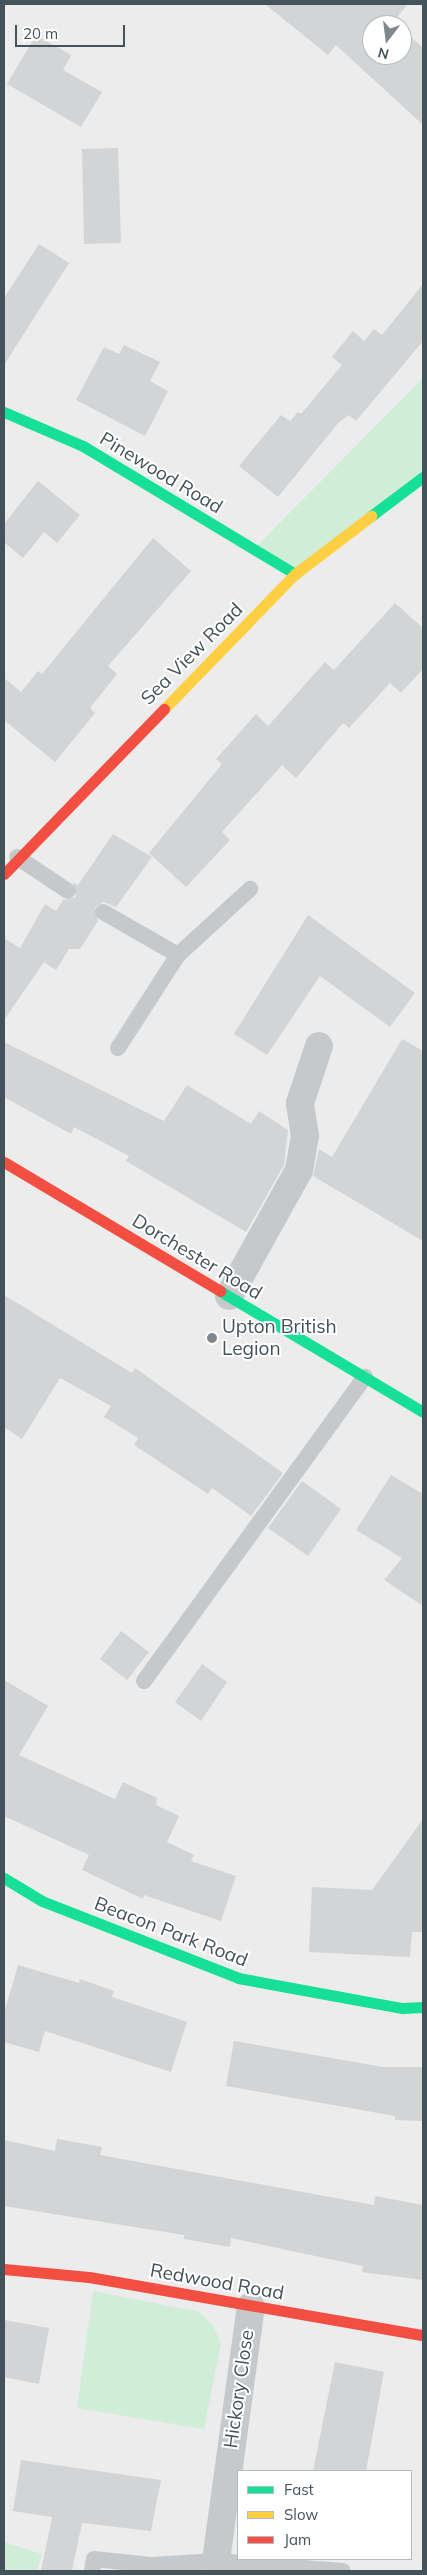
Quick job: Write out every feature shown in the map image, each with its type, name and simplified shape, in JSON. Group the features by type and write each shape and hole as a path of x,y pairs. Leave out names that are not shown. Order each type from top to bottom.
{"street":[{"name":"Pinewood Road","path":"4,412 83,446 295,574"},
{"name":"Sea View Road","path":"4,874 17,857 295,574 423,477"},
{"path":"228,1296 299,1170 305,1136 300,1103 319,1046"},
{"name":"Dorchester Road","path":"4,1162 423,1412"},
{"name":"Beacon Park Road","path":"4,1878 42,1901 238,1978 402,2008 423,2007"},
{"name":"Redwood Road","path":"4,2269 89,2277 423,2335"},
{"name":"Hickory Close","path":"216,2562 251,2306"}],"lane":[{"path":"17,857 68,891"},
{"path":"118,1048 178,955 250,889"},
{"path":"103,912 178,955"},
{"path":"144,1681 365,1377"},
{"path":"92,2571 94,2559 151,2566 216,2562 343,2571"}],"green space":[{"path":"423,378 423,477 295,574 254,549"},
{"path":"93,2291 199,2312 213,2325 221,2344 204,2429 77,2408"},
{"path":"4,2542 42,2554 37,2571 4,2571"}],"building":[{"path":"265,4 408,4 399,15 362,15 362,65 412,65 412,38 423,48 423,125 336,45 328,55"},
{"path":"36,35 71,55 63,70 102,92 81,127 7,84"},
{"path":"118,148 121,243 84,244 82,149"},
{"path":"39,244 69,263 4,365 4,298"},
{"path":"423,284 423,341 356,421 349,415 339,422 278,497 239,466 281,415 290,421 298,412 301,414 342,365 332,357 353,331 364,341 374,329 382,335"},
{"path":"124,345 160,362 150,381 168,391 145,436 76,400 104,347 119,354"},
{"path":"38,481 80,515 57,543 44,532 23,558 4,542 4,524"},
{"path":"153,538 191,571 108,666 117,674 90,708 95,713 55,762 4,720 4,678 21,692 38,671 42,674"},
{"path":"395,603 423,628 423,669 401,693 390,683 349,728 343,723 296,778 282,765 222,832 230,840 186,887 149,853 222,764 216,759 256,714 268,726 325,662 334,670"},
{"path":"113,834 152,857 116,907 103,902 95,907 98,921 80,949 69,949 56,970 44,962 4,1020 4,938 20,948 45,904 56,911 63,900 76,897 73,882 78,885"},
{"path":"308,915 415,993 390,1027 320,976 267,1055 234,1034"},
{"path":"402,1039 423,1051 423,1241 313,1176 319,1149 332,1157"},
{"path":"4,1042 164,1121 187,1085 251,1124 259,1111 288,1130 284,1165 246,1232 126,1161 129,1156 74,1127 71,1134 4,1097"},
{"path":"4,1295 132,1373 135,1368 283,1473 251,1516 212,1488 208,1494 134,1445 138,1438 104,1417 111,1406 60,1378 22,1439 4,1427"},
{"path":"391,1475 423,1494 423,1606 384,1580 402,1558 356,1530"},
{"path":"302,1481 341,1509 308,1556 268,1528"},
{"path":"121,1631 149,1652 127,1680 100,1659"},
{"path":"202,1664 227,1682 201,1721 175,1702"},
{"path":"4,1680 48,1706 19,1755 115,1799 123,1782 157,1798 156,1805 179,1816 167,1842 194,1855 191,1861 236,1876 221,1921 144,1895 143,1899 82,1870 89,1855 4,1816"},
{"path":"423,1819 423,1932 412,1932 410,1957 309,1952 312,1887 372,1890"},
{"path":"18,1965 79,1983 80,1979 114,1991 112,1997 187,2022 171,2072 45,2031 39,2052 4,2042 4,2013"},
{"path":"234,2041 383,2067 423,2067 423,2121 395,2120 395,2116 226,2086"},
{"path":"57,2139 102,2147 100,2155 374,2205 375,2196 423,2205 423,2280 362,2272 363,2266 231,2238 230,2247 184,2239 184,2235 4,2206 4,2140 55,2151"},
{"path":"4,2320 49,2328 39,2384 4,2377"},
{"path":"335,2362 384,2372 366,2470 313,2470"},
{"path":"21,2460 161,2480 151,2531 82,2523 72,2571 41,2571 52,2517 13,2511"}],"traffic: fast":[{"path":"4,412 83,446 295,574"},
{"path":"371,516 423,477"},
{"path":"220,1291 423,1412"},
{"path":"4,1878 42,1901 238,1978 402,2008 423,2007"}],"traffic: slow":[{"path":"164,709 295,574 371,516"}],"traffic: jam":[{"path":"4,874 164,709"},
{"path":"4,1162 220,1291"},
{"path":"4,2269 89,2277 423,2335"}],"place":[{"name":"Upton British Legion","path":"212,1338"}]}
